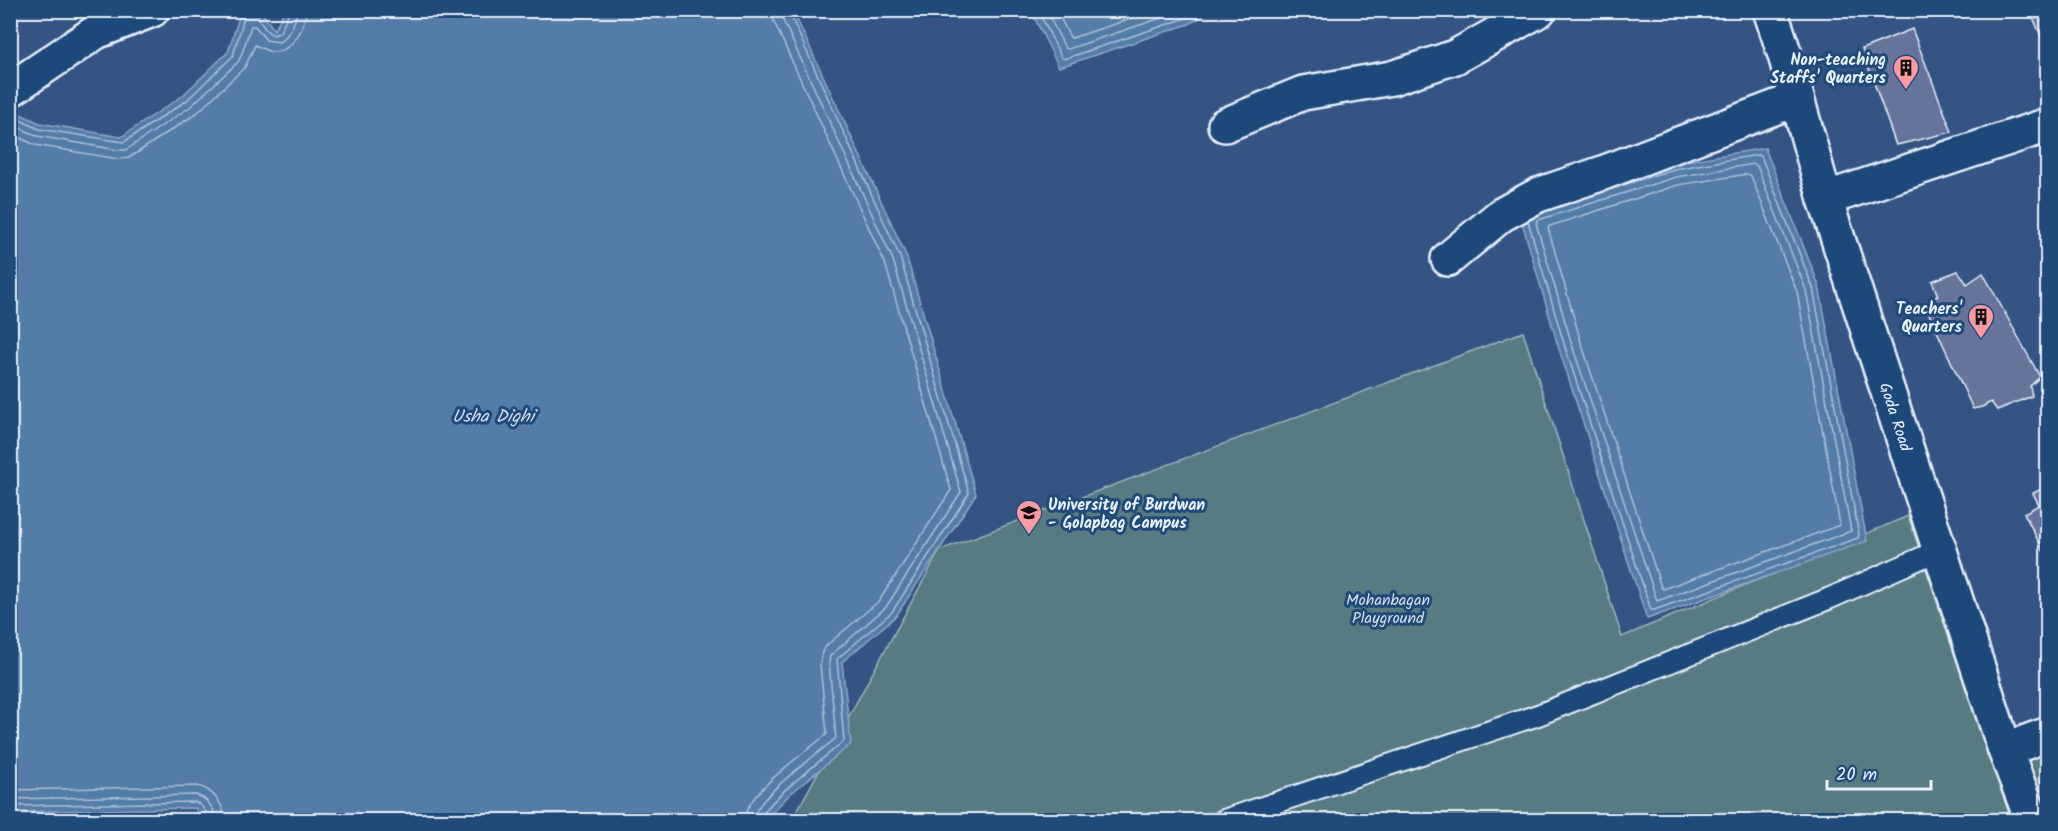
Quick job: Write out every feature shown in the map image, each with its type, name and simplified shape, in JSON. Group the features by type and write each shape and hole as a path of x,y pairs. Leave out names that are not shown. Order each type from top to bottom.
{"street":[{"path":"1225,125 1303,93 1392,78 1455,57 1539,10"},
{"name":"Goda Road","path":"1770,10 1825,200 2005,750 2032,820"},
{"path":"10,90 96,32 151,11"},
{"path":"1448,259 1501,215 1538,195 1600,174 1797,99"},
{"path":"1825,200 2048,125"},
{"path":"2005,750 2048,734"}],"lane":[{"path":"1224,820 1538,715 1828,598 1939,550"}],"green space":[{"name":"Mohanbagan Playground","path":"1523,332 1622,637 1908,516 1987,748 2047,724 2047,820 2014,820 1996,775 2011,820 792,820 940,550"}],"water":[{"name":"Usha Dighi","path":"285,10 793,11 906,255 976,494 896,616 842,662 851,744 789,795 765,820 203,820 195,808 11,812 11,110 40,123 121,137 182,96 228,52 241,11 261,11 274,30"},
{"path":"1031,11 1211,11 1189,24 1059,67"},
{"path":"1765,148 1819,286 1867,541 1647,619 1559,349 1519,212 1673,163"}],"building":[{"path":"2030,10 2048,10 2048,53"},
{"name":"Non-teaching Staffs' Quarters","path":"1912,29 1952,132 1896,145 1862,49"},
{"name":"Teachers' Quarters","path":"1958,271 1967,284 1983,273 2040,377 2030,386 2032,396 1997,410 1991,402 1973,409 1924,303 1938,296 1932,281"},
{"path":"2048,486 2048,560 2024,513 2039,505 2033,493"}],"place":[{"name":"Non-teaching Staffs' Quarters","path":"1906,91"},
{"name":"Teachers' Quarters","path":"1981,340"},
{"name":"University of Burdwan - Golapbag Campus","path":"1029,536"}]}
